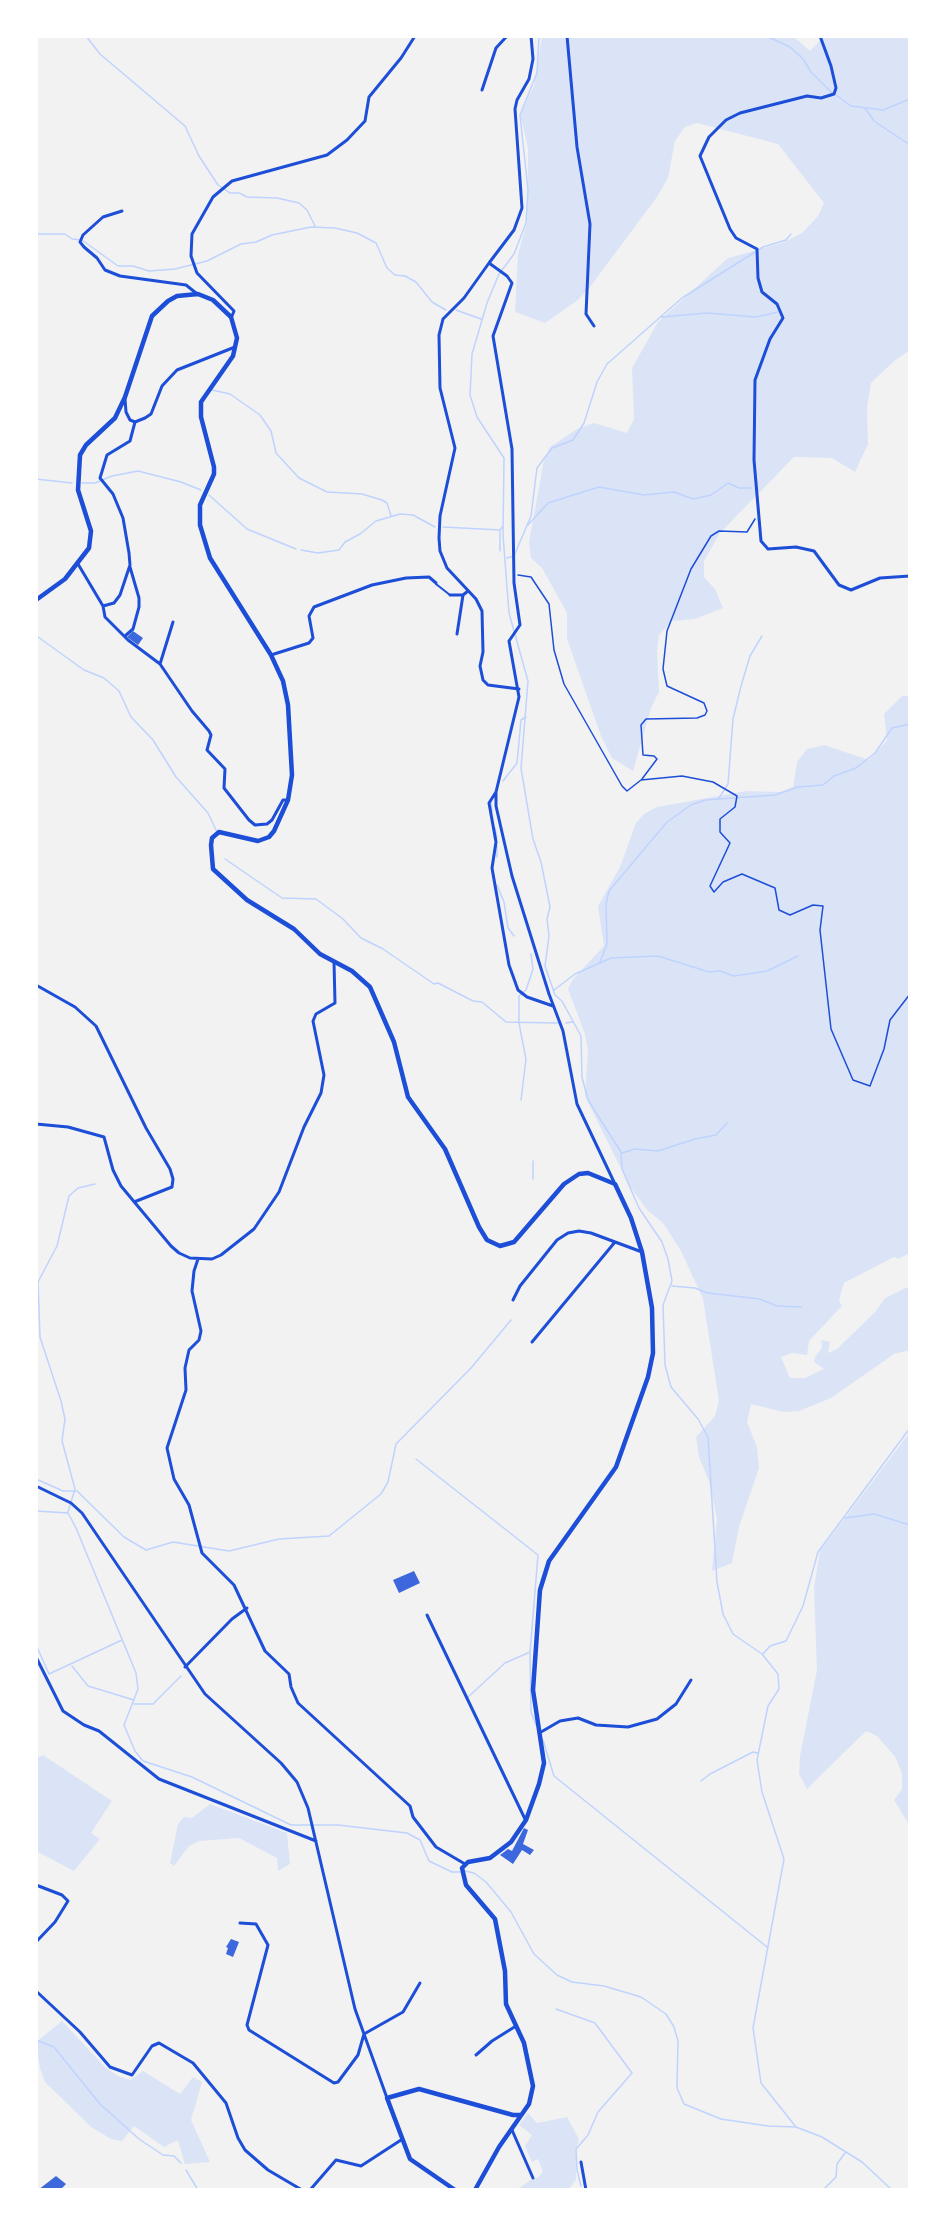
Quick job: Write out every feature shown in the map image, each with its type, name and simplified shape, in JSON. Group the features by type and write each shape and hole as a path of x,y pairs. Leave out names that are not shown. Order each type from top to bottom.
{"main road":[{"path":"36,600 57,586 78,564 89,548 91,531 78,490 80,455 86,445 115,418 125,397 153,316 168,301 188,293 198,294 222,306 235,328 235,347 228,364 201,402 201,417 214,474 200,505 200,525 210,558 271,655 286,690 292,775 288,800 274,831 263,840 223,832 215,835 211,845 211,864 218,874 247,900 294,929 320,954 363,979 376,997 394,1042 408,1097 445,1149 479,1227 487,1240 500,1246 514,1242 560,1188 579,1174 592,1174 615,1184 631,1218 642,1252 652,1308 650,1368 627,1444 616,1467 554,1553 544,1574 538,1609 533,1690 541,1732 543,1773 526,1820 518,1835 486,1860 465,1864 462,1870 468,1888 495,1919 505,1971 506,2004 530,2064 533,2086 531,2101 511,2129 475,2190"},
{"path":"455,2190 412,2161 400,2140 387,2098 419,2089 513,2115 521,2115"},
{"path":"513,2115 515,2124"}],"street":[{"path":"231,318 234,311 197,273 190,256 192,234 213,197 232,181 327,155 352,136 365,121 369,97 401,58 415,36"},
{"path":"482,90 496,48 507,36"},
{"path":"519,689 488,685 483,680 480,666 482,611 476,599 447,568 440,551 440,516 455,447 440,388 438,352 443,319 464,298 514,230 522,208 515,109 517,100 529,79 532,59 531,36"},
{"path":"567,36 577,147 590,224 586,314 594,326"},
{"path":"820,36 831,66 836,88 834,94 821,98 807,96 740,113 726,120 709,137 700,156 730,229 736,238 757,249 758,278 762,292 777,304 783,318 770,339 755,380 754,460 757,506 763,545 768,549 796,547 814,551 838,585 851,590 880,578 910,576"},
{"path":"122,212 103,217 83,235 80,242 97,258 105,270 120,276 186,285 198,294"},
{"path":"489,263 512,282 493,336 512,449 514,575 520,627 512,636 510,644 519,689 496,792 489,803 496,842 492,868 509,965 518,990 526,997 553,1006"},
{"path":"135,422 150,415 162,386 183,366 235,347"},
{"path":"125,397 128,418 135,422"},
{"path":"125,636 133,629 139,598 130,565 123,518 113,494 101,480 107,455 130,441 135,422"},
{"path":"78,564 103,606 104,616 160,664 192,711 209,731 211,735 207,750 225,769 224,788 249,820 255,825 267,824 283,800 288,800"},
{"path":"103,606 111,605 117,599 130,565"},
{"path":"271,655 309,644 313,638 309,616 314,607 372,585 406,578 429,577 450,595 463,595 468,591"},
{"path":"457,634 463,595"},
{"path":"160,664 173,622"},
{"path":"496,792 504,848 553,1006 563,1031 577,1104 615,1184"},
{"path":"36,1124 68,1126 104,1137 113,1170 121,1186 179,1253 198,1259 212,1259 248,1234 261,1220 279,1192 323,1087 324,1075 314,1017 335,1003 334,961"},
{"path":"36,985 75,1007 96,1026 146,1128 170,1169 173,1179 172,1187 134,1202"},
{"path":"513,1300 520,1286 563,1235 585,1231 642,1252"},
{"path":"532,1342 615,1242"},
{"path":"198,1259 192,1291 201,1331 199,1340 189,1350 185,1368 186,1390 167,1448 174,1479 189,1505 202,1553 234,1585 266,1651 289,1674 291,1687 298,1703 410,1806 412,1817 436,1847 465,1864"},
{"path":"36,1486 71,1503 82,1513 185,1668 212,1701 292,1774 301,1788 314,1831 355,2009 387,2098"},
{"path":"185,1668 232,1619 247,1608"},
{"path":"427,1615 526,1820"},
{"path":"36,1657 63,1711 108,1737 137,1765 159,1779 316,1841"},
{"path":"541,1732 560,1721 578,1718 596,1725 628,1727 657,1719 676,1704 691,1680"},
{"path":"36,1885 62,1894 68,1901 55,1922 36,1942"},
{"path":"240,1923 256,1924 268,1945 247,2025 249,2030 334,2083 338,2082 358,2055 364,2034 403,2012 420,1983"},
{"path":"36,1991 80,2032 110,2067 132,2075 152,2046 159,2043 193,2063 226,2103 238,2138 245,2150 268,2170 302,2190"},
{"path":"476,2055 492,2041 516,2026"},
{"path":"511,2129 533,2178"},
{"path":"310,2190 334,2161 342,2159 361,2166 400,2140"},
{"path":"581,2162 586,2190"}],"path":[{"path":"514,575 531,577 549,603 554,650 564,684 614,776 627,791 641,780 657,759 654,756 643,755 642,724 646,718 697,718 705,715 707,711 704,703 667,686 663,669 667,631 691,569 711,536 719,531 747,531 754,525 757,506"},
{"path":"641,780 682,776 707,780 737,796 735,807 720,819 720,832 730,843 710,886 714,892 723,882 742,874 775,888 779,910 790,915 813,905 824,906 820,930 831,1029 853,1080 870,1086 884,1049 890,1020 910,994"}],"shaded area":[{"path":"542,36 793,36 810,51 824,36 910,36 910,350 893,362 871,383 867,407 868,444 855,472 832,458 794,457 720,533 704,561 704,577 715,589 723,608 695,619 672,621 659,635 657,651 659,692 651,708 633,771 612,758 601,736 567,639 567,613 542,568 531,558 529,542 544,460 550,447 577,429 594,423 627,433 634,419 632,368 658,322 728,258 782,243 802,233 818,216 824,203 778,144 697,123 685,127 675,141 668,178 657,197 590,287 578,300 545,323 515,312 518,254 527,222 528,148 520,114 534,86"},
{"path":"902,696 910,696 910,1253 898,1259 894,1257 844,1283 839,1300 842,1306 809,1341 807,1355 792,1353 781,1357 790,1378 805,1378 824,1369 814,1362 822,1348 821,1340 830,1342 828,1353 837,1349 876,1311 885,1298 910,1286 910,1350 894,1354 831,1398 799,1411 784,1412 751,1404 747,1422 757,1447 759,1468 739,1527 732,1563 712,1571 717,1518 709,1481 699,1457 696,1437 715,1416 719,1401 703,1299 681,1251 663,1223 647,1210 629,1185 585,1096 588,1050 585,1034 568,989 573,979 604,946 598,906 620,867 636,823 644,814 657,807 746,791 780,792 793,787 797,762 807,749 824,745 869,760 887,740 884,714"},
{"path":"910,1432 910,1826 894,1800 902,1789 902,1774 896,1758 877,1736 866,1731 807,1789 799,1774 800,1756 817,1670 814,1588 820,1551"},
{"path":"36,1755 39,1757 43,1755 112,1801 91,1833 100,1839 74,1871 36,1851"},
{"path":"210,1804 287,1833 290,1864 278,1871 277,1858 239,1838 200,1841 189,1846 174,1866 170,1863 178,1824 184,1817 192,1818"},
{"path":"62,2021 105,2067 118,2076 130,2080 143,2071 180,2094 193,2077 202,2082 191,2120 210,2162 185,2164 178,2140 164,2147 134,2126 122,2141 111,2139 91,2127 45,2082 40,2068 36,2042"},
{"path":"528,2113 537,2123 567,2117 579,2139 576,2151 576,2180 568,2190 517,2190 533,2178 538,2178 543,2171 538,2159 532,2162 525,2146 532,2135 519,2125"}],"building":[{"path":"133,631 143,638 138,645 127,637"},
{"path":"414,1571 420,1583 399,1593 393,1580"},
{"path":"524,1828 528,1830 523,1844 534,1850 530,1855 522,1850 513,1864 500,1855 508,1849 512,1851"},
{"path":"231,1939 239,1942 233,1957 226,1954 228,1948 226,1947"},
{"path":"56,2176 66,2184 60,2190 38,2190"}],"waterway":[{"path":"86,36 100,54 185,126 199,156 218,185 230,193 239,193 247,197 277,198 299,203 307,210 315,226"},
{"path":"539,36 537,73 520,115 528,190 526,223 514,254 499,274 487,303 472,354 470,395 477,417 504,458 503,535 509,613 528,681 521,768 533,839 541,862 550,907 547,919 549,936 545,966 555,995 562,1001 581,1036 582,1077 588,1100 621,1152 622,1169 639,1208 662,1242 668,1259 672,1281 663,1305 665,1365 671,1387 698,1419 708,1437 717,1582 723,1614 733,1634 762,1654 778,1674 779,1689 768,1706 757,1760 762,1792 784,1859 753,2028 761,2083 796,2127"},
{"path":"766,36 790,47 832,93"},
{"path":"836,95 851,106 883,110 910,99"},
{"path":"865,108 874,121 910,145"},
{"path":"36,234 65,234 72,239 82,240 118,266 133,266 149,271 175,269 207,261 241,244 256,242 272,235 311,227 335,228 357,233 376,243 387,268 395,275 405,276 416,282 432,302 446,310"},
{"path":"507,558 514,556 531,516 537,468 552,448 573,440 584,423 597,382 607,364 682,298 763,247 786,240 791,234"},
{"path":"456,310 481,319"},
{"path":"661,317 707,313 756,317 778,312"},
{"path":"212,390 230,394 260,415 271,431 276,453 299,478 327,492 362,494 382,500 387,503 391,516"},
{"path":"82,483 95,483 112,476 138,471 181,482 201,490"},
{"path":"36,479 72,483"},
{"path":"528,525 548,503 599,487 644,495 674,492 693,499 711,495 728,483 739,488 751,488"},
{"path":"209,495 247,529 296,549"},
{"path":"301,550 318,553 339,550 345,542 376,521 400,514 413,515 435,527"},
{"path":"443,527 500,530"},
{"path":"500,551 502,527"},
{"path":"719,798 728,784 733,719 741,686 750,656 762,636"},
{"path":"38,637 84,670 104,678 119,691 131,717 153,740 176,777 208,813 217,832"},
{"path":"503,781 517,763 521,720 526,717"},
{"path":"600,962 607,944 606,904 609,891 667,822 691,805 705,800 775,795 798,787 823,785 834,776 856,768 875,753 892,728 910,724"},
{"path":"491,802 492,812"},
{"path":"495,828 497,838"},
{"path":"497,846 497,857"},
{"path":"225,859 282,898 316,899 343,919 361,938 383,949 434,984 438,983 473,1001 482,1002 506,1022 558,1023"},
{"path":"497,885 504,902 508,928 514,936"},
{"path":"521,1100 526,1059 519,1023 519,996 526,990 533,969 531,954"},
{"path":"554,990 575,974 611,958 658,956 709,972 720,971 734,976 767,971 798,956"},
{"path":"566,1023 572,1022"},
{"path":"622,1153 635,1149 658,1151 716,1135 727,1123"},
{"path":"533,1161 533,1179"},
{"path":"68,1512 75,1489 62,1441 65,1419 61,1401 40,1337 38,1282 57,1246 69,1196 78,1188 95,1184"},
{"path":"672,1286 760,1299 777,1306 801,1307"},
{"path":"36,1479 63,1491 77,1491 124,1537 146,1550 173,1542 229,1551 279,1539 329,1536 381,1494 388,1482 396,1444 471,1368 511,1320"},
{"path":"763,1654 770,1646 786,1641 803,1606 818,1552 910,1428"},
{"path":"416,1459 538,1555 530,1652 531,1712 536,1725"},
{"path":"36,1511 68,1513 76,1528 136,1673 138,1689 124,1725 135,1751 143,1761 192,1777 291,1825 338,1825 407,1833 420,1840 429,1861 452,1872 460,1872"},
{"path":"845,1518 874,1514 910,1525"},
{"path":"36,1645 49,1674 122,1640"},
{"path":"468,1697 505,1663 530,1652"},
{"path":"72,1666 88,1686 134,1700"},
{"path":"134,1704 153,1704 181,1676"},
{"path":"543,1740 554,1776 767,1947"},
{"path":"701,1781 753,1752 757,1753"},
{"path":"465,1871 474,1873 486,1882 511,1912 534,1954 557,1975 572,1982 604,1986 641,1997 666,2014 674,2027 678,2041 677,2088 684,2104 721,2119 768,2126 796,2127 822,2137 862,2162 892,2190"},
{"path":"556,2009 595,2023 632,2073 598,2112 588,2135 576,2149 577,2170 581,2186"},
{"path":"36,2040 54,2047 100,2104 139,2139 163,2155 174,2156 181,2163"},
{"path":"823,2190 836,2177 837,2164 845,2153"},
{"path":"186,2170 198,2190"}]}
